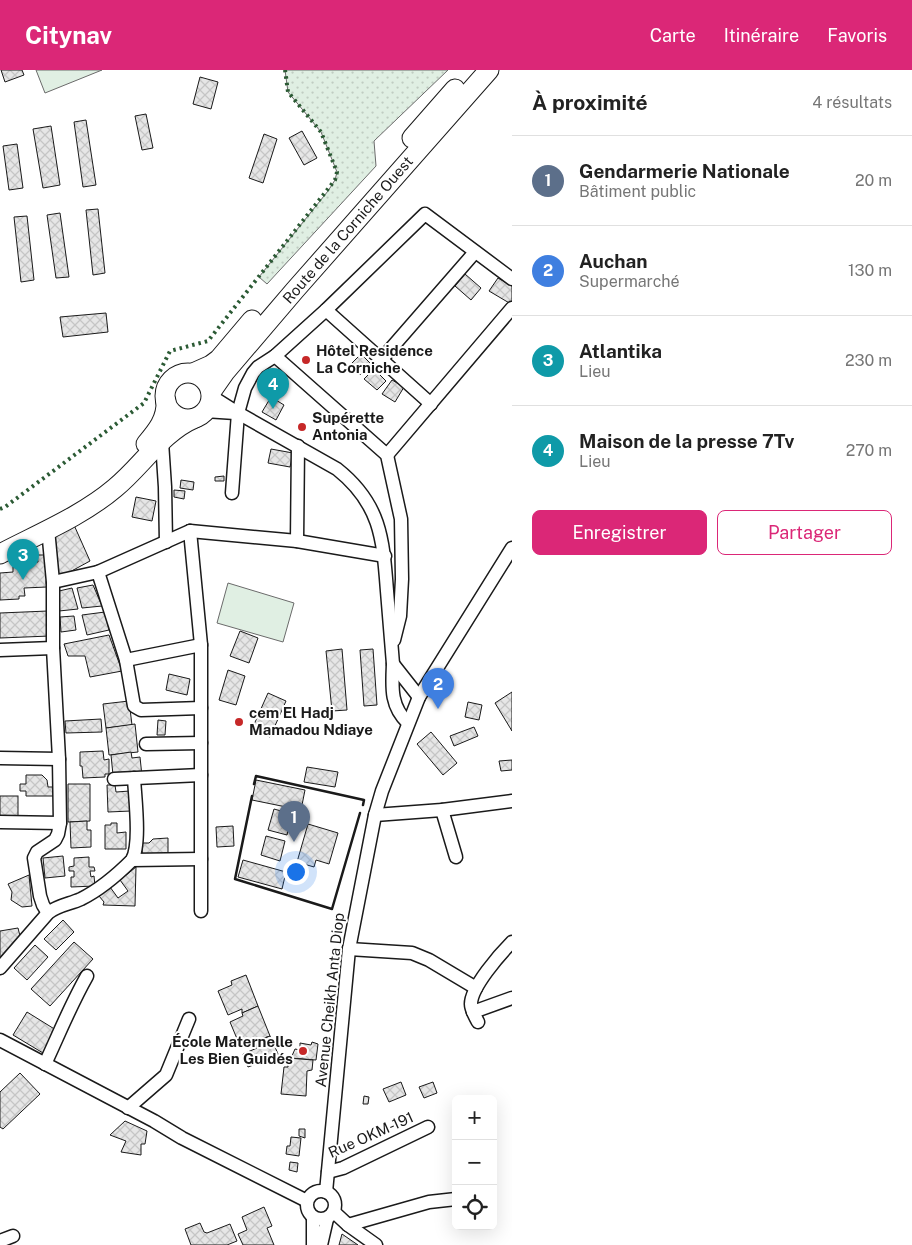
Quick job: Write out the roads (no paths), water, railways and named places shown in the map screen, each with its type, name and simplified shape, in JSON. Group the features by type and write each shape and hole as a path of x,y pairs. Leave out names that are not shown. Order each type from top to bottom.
{"highway":[{"name":"Route de la Corniche Ouest","path":"193,373 210,365 219,358 473,70"},
{"name":"Route de la Corniche Ouest","path":"0,554 85,509 114,489 162,442 206,404 225,372 301,282 489,70"},
{"path":"0,542 79,500 112,477 131,460 158,430 165,415 166,390 172,379 184,373 193,373 202,378 209,386 206,404 188,419 174,414 166,401"}],"street":[{"path":"232,493 238,413 245,388 253,373 258,367 275,356 326,310 425,214 512,279"},
{"path":"381,360 475,252"},
{"path":"387,455 512,308"},
{"path":"326,310 431,404"},
{"path":"275,356 387,455 401,519 402,579 400,616 392,648"},
{"path":"206,404 238,413 298,446 337,469 351,480 360,492 377,521 385,556 393,664 393,698 400,715 408,723"},
{"path":"162,442 166,542"},
{"path":"296,541 298,446"},
{"path":"48,529 53,582 53,648 59,759 60,823 58,834 54,840 37,852 34,858 40,896 48,913"},
{"path":"53,582 98,572 190,531 296,541 385,556"},
{"path":"190,531 201,645 201,911"},
{"name":"Avenue Cheikh Anta Diop","path":"326,1192 349,949 375,815 382,791 419,696 512,548"},
{"path":"98,572 126,660 135,708 140,710 201,708"},
{"path":"126,660 201,645"},
{"path":"0,650 53,648"},
{"path":"393,664 419,696"},
{"path":"146,744 201,743"},
{"path":"0,758 59,759"},
{"path":"114,779 201,775"},
{"path":"0,968 48,913 55,908 81,899 132,860 136,844 134,778"},
{"path":"375,815 442,810 512,801"},
{"path":"442,810 456,857"},
{"path":"0,822 60,823"},
{"path":"132,860 201,859"},
{"path":"512,942 476,988 472,998 476,1017 512,998"},
{"path":"349,949 412,953 429,960 476,988"},
{"path":"45,1064 62,1030 71,1004 87,976"},
{"path":"128,1108 166,1075 189,1019"},
{"path":"0,1040 154,1121 182,1138 307,1201"},
{"name":"Rue OKM-191","path":"328,1172 343,1168 428,1127"},
{"path":"321,1245 331,1215 335,1203 334,1198 326,1192 317,1191 309,1197 307,1210 313,1218 318,1220 331,1215"},
{"path":"348,1225 429,1202 452,1199"},
{"path":"331,1215 376,1245"},
{"path":"313,1218 313,1245"},
{"path":"0,1241 13,1236"}],"place":[{"name":"Hôtel Residence La Corniche","path":"306,360"},
{"name":"Maison de la presse 7Tv","path":"273,409"},
{"name":"Supérette Antonia","path":"302,427"},
{"name":"Atlantika","path":"23,580"},
{"name":"Auchan","path":"438,709"},
{"name":"cem El Hadj Mamadou Ndiaye","path":"239,722"},
{"name":"Gendarmerie Nationale","path":"294,842"},
{"name":"École Maternelle Les Bien Guidés","path":"303,1051"}]}
